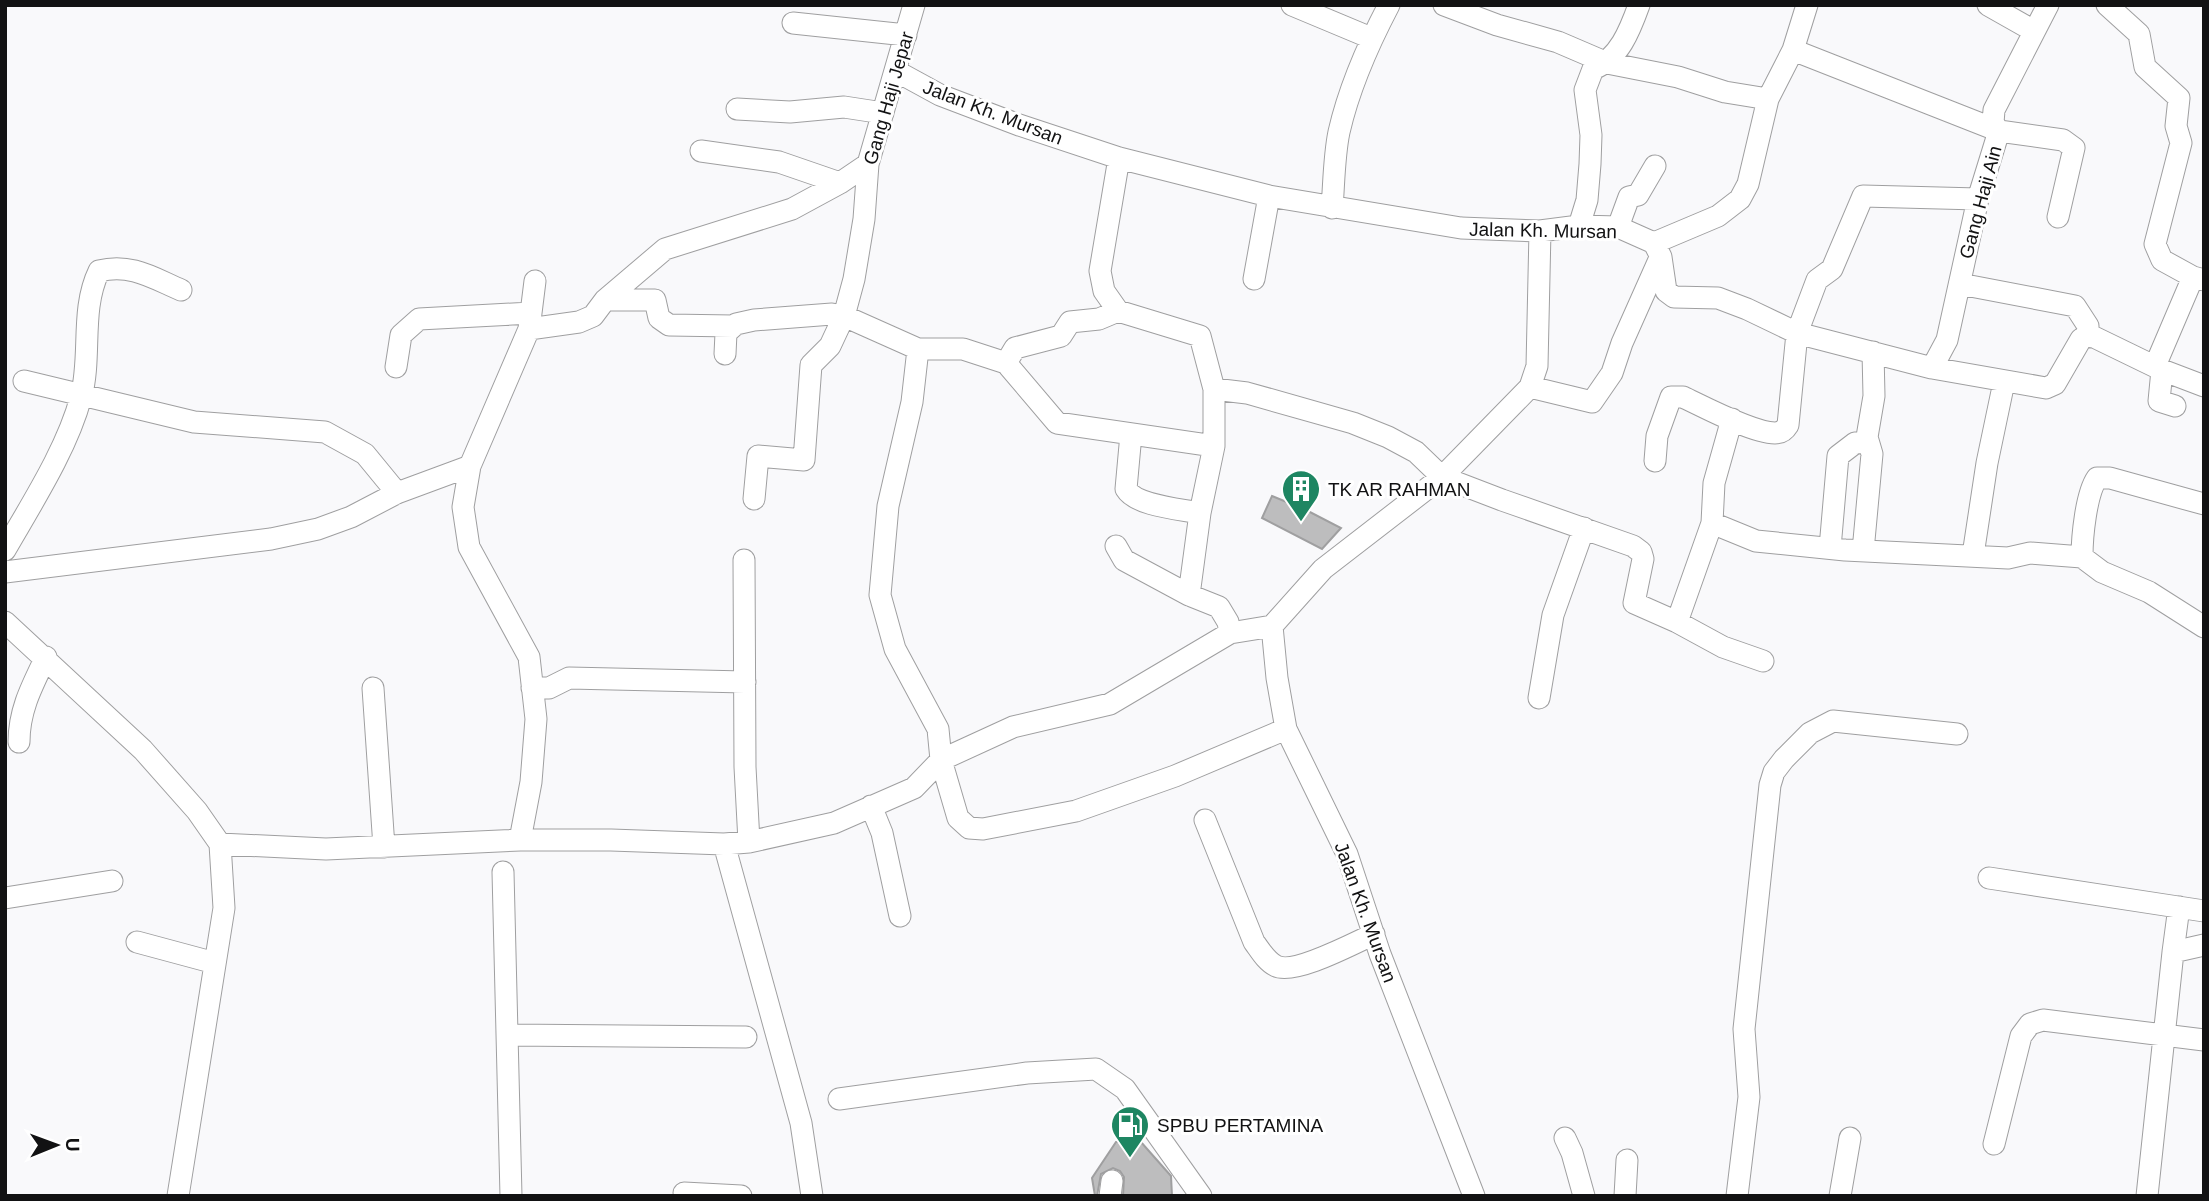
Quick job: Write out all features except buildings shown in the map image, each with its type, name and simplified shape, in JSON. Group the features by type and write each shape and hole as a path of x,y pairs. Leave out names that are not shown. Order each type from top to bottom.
{"street":[{"name":"Gang Haji Jepar","path":"754,499 758,456 804,460 811,365 830,346 844,316 854,279 864,219 867,164 914,5"},
{"path":"1292,5 1371,38"},
{"path":"1332,208 1339,133 1371,38 1389,5"},
{"path":"1444,5 1497,25 1558,41 1607,63 1678,77 1725,92 1768,99"},
{"path":"1580,226 1587,200 1591,135 1584,90 1593,69 1607,63 1629,32 1639,5"},
{"path":"1530,387 1592,402 1612,373 1657,250 1718,216 1740,199 1748,184 1768,99 1793,50 1807,5"},
{"path":"1988,5 2034,32"},
{"name":"Gang Haji Ain","path":"1932,368 1947,340 1978,199 1999,131 1993,122 1994,110 2048,5"},
{"path":"2107,5 2139,34 2145,67 2179,98 2176,126 2181,143 2155,244 2162,260 2198,279 2159,368 2160,401 2175,406"},
{"path":"793,23 906,35"},
{"path":"1793,50 1999,131 2063,140 2074,148 2058,218"},
{"name":"Jalan Kh. Mursan","path":"896,71 940,95 1019,125 1119,158 1269,196 1461,229 1540,231 1580,226 1619,228 1657,250"},
{"path":"737,109 790,112 844,107 883,113"},
{"path":"701,151 779,162 840,183"},
{"path":"1119,158 1100,271 1104,291 1118,311 1200,336 1214,389 1214,446 1199,513 1189,595"},
{"path":"396,367 401,335 419,319 579,321 593,316 605,300 665,249 792,209 840,183 867,164"},
{"path":"1619,228 1629,197 1638,195 1655,166"},
{"path":"1254,279 1269,196"},
{"path":"1655,461 1657,436 1671,397 1683,397 1732,419 1776,433 1785,430 1788,425 1797,333 1817,281 1832,269 1863,196 1978,199"},
{"path":"220,844 326,849 520,840 724,844 749,842 834,823 914,788 941,760 1013,727 1110,704 1230,633 1272,626 1323,569 1442,477 1530,387 1537,366 1540,231"},
{"path":"1657,250 1666,291 1674,297 1718,298 1797,333 1932,368 2046,388 2055,384 2081,339 2086,336 2094,337 2204,386"},
{"path":"5,550 67,437 82,396 88,307 99,271 115,267 133,270 181,290"},
{"path":"520,840 531,782 535,731 529,657 470,547 463,507 470,466 530,321 535,281"},
{"path":"1960,284 2074,306 2088,326 2086,336"},
{"path":"605,300 655,300 659,317 669,325 733,326 754,320 832,314 844,316 918,349 963,349 1006,363 1057,423 1214,446"},
{"path":"1006,363 1015,348 1061,336 1070,322 1099,319 1118,311"},
{"path":"725,354 726,334 733,326"},
{"path":"918,349 912,402 888,506 880,595 895,649 939,729 941,760 958,818 969,828 983,829 1076,811 1175,776 1286,729"},
{"path":"1863,551 1872,454 1868,442 1874,396 1873,352"},
{"path":"24,381 194,422 326,432 365,454 397,494"},
{"path":"1973,555 1987,463 2004,382"},
{"path":"1214,389 1247,393 1353,423 1416,452 1442,477 1633,546 1641,552 1643,559 1634,603 1723,647 1763,661"},
{"path":"1677,622 1712,523 1714,483 1732,419"},
{"path":"1130,434 1126,489 1130,496 1140,501 1199,513"},
{"path":"1830,548 1838,456 1855,443 1868,442"},
{"path":"5,572 271,538 318,529 470,466"},
{"path":"2081,557 2092,485 2097,478 2110,478 2204,504"},
{"path":"1712,523 1756,541 1830,548 2008,558 2030,553 2081,557 2102,572 2149,592 2204,627"},
{"path":"1539,698 1553,615 1584,528"},
{"path":"1116,546 1124,560 1189,595 1219,607 1228,622 1230,633"},
{"path":"744,559 749,842"},
{"path":"5,622 46,657 143,750 197,811 220,844 224,908 178,1196"},
{"name":"Jalan Kh. Mursan","path":"1272,626 1286,729 1347,854 1374,934 1474,1196"},
{"path":"19,742 19,721 25,702 46,657"},
{"path":"532,688 549,688 569,678 745,682"},
{"path":"373,688 384,847"},
{"path":"1737,1196 1749,1097 1744,1029 1770,785 1774,772 1784,758 1810,733 1833,721 1957,734"},
{"path":"871,806 883,833 900,916"},
{"path":"1205,820 1254,942 1265,958 1278,967 1299,966 1374,934"},
{"path":"724,844 801,1123 812,1196"},
{"path":"503,873 511,1196"},
{"path":"1989,878 2204,911"},
{"path":"5,898 112,881"},
{"path":"2147,1196 2179,907"},
{"path":"137,942 215,964"},
{"path":"2173,952 2204,945"},
{"path":"1994,1144 2021,1036 2030,1024 2043,1020 2204,1040"},
{"path":"507,1035 746,1037"},
{"path":"839,1099 1027,1073 1096,1069 1125,1088 1201,1196"},
{"path":"1565,1138 1584,1196"},
{"path":"1840,1196 1850,1138"},
{"path":"1625,1196 1627,1160"},
{"path":"684,1194 741,1196"}],"place":[{"name":"TK AR RAHMAN","path":"1301,523"},
{"name":"SPBU PERTAMINA","path":"1130,1159"}]}
